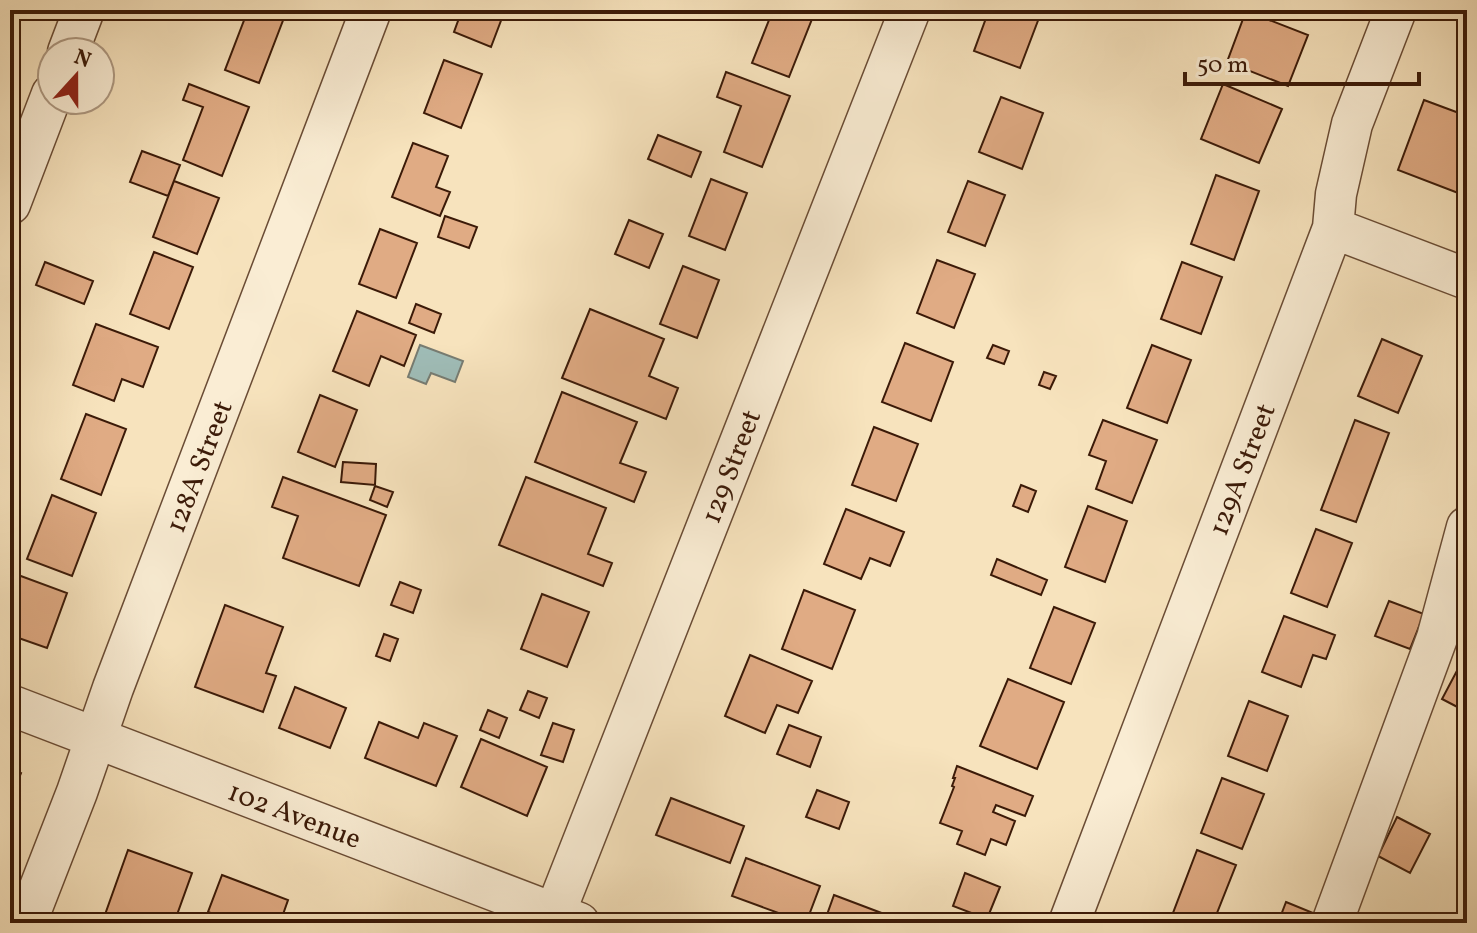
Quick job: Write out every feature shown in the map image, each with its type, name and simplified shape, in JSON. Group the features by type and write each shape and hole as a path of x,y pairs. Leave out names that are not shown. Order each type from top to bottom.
{"street":[{"path":"74,36 84,10"},
{"name":"128A Street","path":"26,923 371,10"},
{"name":"129 Street","path":"561,920 910,10"},
{"name":"129A Street","path":"1069,923 1333,228 1336,194 1352,124 1396,10"},
{"path":"10,204 44,116"},
{"path":"1333,228 1467,279"},
{"path":"1332,923 1437,638 1467,527"},
{"name":"102 Avenue","path":"10,705 561,920"}],"water":[{"path":"420,345 463,361 455,382 431,373 426,384 408,377"}],"building":[{"path":"248,10 287,10 259,83 225,70"},
{"path":"462,10 505,10 491,47 454,32"},
{"path":"773,10 804,10 814,14 789,77 752,63"},
{"path":"989,10 1042,10 1020,68 974,51"},
{"path":"1246,11 1308,35 1288,86 1227,62"},
{"path":"444,60 482,74 461,128 424,113"},
{"path":"726,72 790,96 762,167 724,152 741,106 717,97"},
{"path":"189,84 249,107 222,176 183,160 203,107 183,100"},
{"path":"1223,84 1282,109 1259,163 1201,139"},
{"path":"1001,97 1043,113 1022,169 979,152"},
{"path":"1424,100 1467,116 1467,129 1460,147 1467,149 1466,196 1398,170"},
{"path":"658,135 701,152 691,177 648,159"},
{"path":"413,143 448,156 436,187 450,192 440,216 392,197"},
{"path":"142,151 180,165 168,196 130,182"},
{"path":"1216,175 1259,191 1234,260 1191,244"},
{"path":"711,179 747,193 725,250 689,236"},
{"path":"174,181 219,198 197,254 153,237"},
{"path":"968,181 1005,195 985,246 948,232"},
{"path":"445,216 477,227 469,248 438,237"},
{"path":"629,220 663,234 649,268 615,254"},
{"path":"380,229 417,243 396,298 359,284"},
{"path":"154,252 193,267 169,329 130,314"},
{"path":"937,260 975,274 954,328 917,313"},
{"path":"45,262 93,281 84,304 36,285"},
{"path":"1182,262 1222,277 1201,334 1161,319"},
{"path":"683,266 719,280 697,338 660,324"},
{"path":"416,304 441,314 434,333 409,323"},
{"path":"590,309 664,339 649,376 678,388 666,419 562,378"},
{"path":"357,311 416,335 404,366 381,356 369,386 333,371"},
{"path":"96,324 158,347 143,387 122,379 114,401 73,385"},
{"path":"1382,339 1422,356 1398,413 1358,396"},
{"path":"905,343 953,362 931,421 882,402"},
{"path":"993,345 1009,351 1004,364 987,358"},
{"path":"1152,345 1191,360 1167,423 1127,408"},
{"path":"1044,372 1056,376 1050,389 1039,385"},
{"path":"562,392 637,422 620,463 646,472 634,502 535,462"},
{"path":"320,395 357,410 335,467 298,452"},
{"path":"86,414 126,429 101,495 61,479"},
{"path":"1103,420 1157,440 1132,503 1096,489 1106,461 1089,455"},
{"path":"1355,420 1389,433 1356,522 1321,510"},
{"path":"874,427 918,444 896,501 852,485"},
{"path":"343,462 376,464 375,485 341,482"},
{"path":"283,477 386,515 359,586 283,558 298,516 272,507"},
{"path":"526,477 606,508 588,554 612,563 603,586 499,545"},
{"path":"1021,485 1036,491 1028,512 1013,506"},
{"path":"375,486 393,492 387,507 370,500"},
{"path":"52,495 96,513 72,576 27,559"},
{"path":"1088,506 1127,521 1105,582 1065,567"},
{"path":"846,509 904,532 890,566 870,558 861,579 824,564"},
{"path":"1316,529 1352,543 1327,607 1291,593"},
{"path":"997,559 1047,580 1041,595 991,575"},
{"path":"10,572 67,593 47,648 10,635"},
{"path":"400,582 421,590 413,613 391,605"},
{"path":"804,590 855,610 832,669 782,649"},
{"path":"542,594 589,612 567,667 521,649"},
{"path":"1389,601 1424,614 1410,649 1375,636"},
{"path":"225,605 283,627 266,673 276,676 263,712 195,687"},
{"path":"1054,607 1095,623 1071,684 1030,668"},
{"path":"1284,616 1335,635 1326,659 1313,655 1301,687 1262,672"},
{"path":"384,634 398,639 390,661 376,656"},
{"path":"750,655 812,681 798,713 777,705 765,733 725,716"},
{"path":"1460,665 1467,668 1467,712 1442,699"},
{"path":"1008,679 1064,702 1037,769 980,746"},
{"path":"295,687 346,708 330,748 279,728"},
{"path":"528,691 547,698 539,718 520,710"},
{"path":"1249,701 1288,716 1267,771 1228,756"},
{"path":"488,710 507,718 499,738 480,730"},
{"path":"379,722 418,738 424,723 457,736 436,786 365,758"},
{"path":"553,723 574,730 563,762 541,755"},
{"path":"789,725 821,737 810,767 777,754"},
{"path":"481,739 547,767 527,816 461,787"},
{"path":"957,766 1033,796 1025,816 996,805 993,812 1015,821 1006,845 991,839 985,855 957,844 962,831 940,823 954,787"},
{"path":"10,769 21,773 10,800"},
{"path":"1222,778 1264,794 1242,849 1201,833"},
{"path":"817,790 849,802 839,829 806,817"},
{"path":"671,798 744,826 730,863 656,835"},
{"path":"1397,817 1430,834 1410,873 1378,856"},
{"path":"128,850 192,873 174,923 102,923"},
{"path":"1197,850 1236,865 1213,923 1198,923 1173,913"},
{"path":"746,858 820,886 806,923 732,896"},
{"path":"965,873 1000,887 987,919 953,906"},
{"path":"222,875 288,900 280,923 237,923 208,912"},
{"path":"834,895 908,923 824,923"},
{"path":"1286,902 1318,915 1315,923 1278,923"}]}
